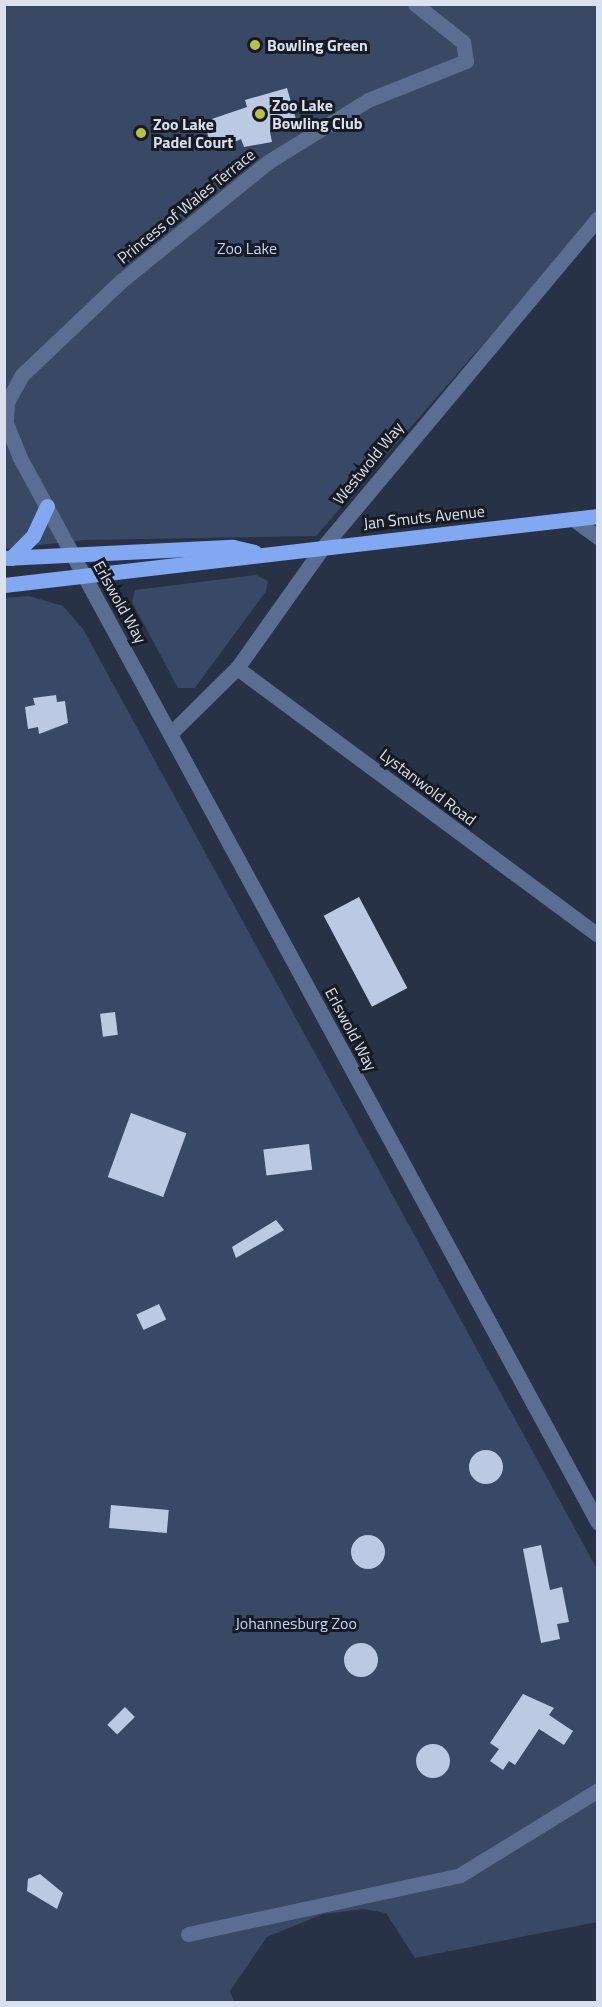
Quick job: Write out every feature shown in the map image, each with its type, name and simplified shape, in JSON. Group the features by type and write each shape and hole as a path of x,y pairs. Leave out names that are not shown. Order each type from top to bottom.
{"main road":[{"path":"8,558 33,536 47,506"},
{"name":"Jan Smuts Avenue","path":"4,585 232,560 254,552 323,547 597,516"},
{"name":"Jan Smuts Avenue","path":"8,558 72,553 233,547 254,552"}],"street":[{"name":"Princess of Wales Terrace","path":"72,553 9,436 7,402 17,382 121,281 268,162 368,100 465,61 463,42 415,4"},
{"name":"Westwold Way","path":"171,734 237,668 323,547 597,218"},
{"path":"573,519 597,537"},
{"name":"Erlswold Way","path":"72,553 597,1523"},
{"name":"Lystanwold Road","path":"237,668 597,935"},
{"path":"188,1934 460,1875 597,1790"}],"green space":[{"name":"Zoo Lake","path":"4,5 597,5 597,213 316,536 84,540 5,549"},
{"path":"256,575 268,581 266,591 195,688 178,688 132,602 135,590"},
{"name":"Johannesburg Zoo","path":"29,596 63,606 83,629 597,1569 597,1922 415,1958 386,1913 364,1909 323,1914 267,1937 230,1991 234,2002 5,2002 4,598"}],"building":[{"name":"Zoo Lake Bowling Club","path":"287,88 297,123 270,132 272,142 244,147 241,139 214,151 203,122 247,107 245,100"},
{"path":"56,695 57,702 65,701 68,723 39,734 38,727 28,729 25,707 35,705 33,698"},
{"path":"359,897 407,988 372,1007 324,916"},
{"path":"115,1012 118,1035 103,1037 100,1014"},
{"path":"131,1113 186,1133 163,1197 108,1177"},
{"path":"309,1144 312,1170 267,1175 263,1150"},
{"path":"276,1220 284,1230 236,1258 232,1247"},
{"path":"159,1304 166,1319 144,1330 136,1315"},
{"path":"486,1450 498,1455 503,1467 498,1479 486,1484 474,1479 469,1467 474,1455"},
{"path":"111,1505 169,1510 167,1533 109,1528"},
{"path":"368,1535 380,1540 385,1552 380,1564 368,1569 356,1564 351,1552 356,1540"},
{"path":"541,1545 550,1590 562,1587 569,1622 557,1624 560,1639 541,1643 523,1549"},
{"path":"361,1643 373,1648 378,1660 373,1672 361,1677 349,1672 344,1660 349,1648"},
{"path":"523,1694 554,1708 549,1715 573,1731 564,1745 539,1729 515,1765 509,1761 503,1770 490,1761 499,1749 490,1743"},
{"path":"125,1707 135,1717 117,1735 107,1725"},
{"path":"433,1744 445,1749 450,1761 445,1773 433,1778 421,1773 416,1761 421,1749"},
{"path":"40,1874 63,1893 57,1909 27,1891 28,1879"}],"place":[{"name":"Bowling Green","path":"255,45"},
{"name":"Zoo Lake Bowling Club","path":"260,114"},
{"name":"Zoo Lake Padel Court","path":"141,133"}]}
